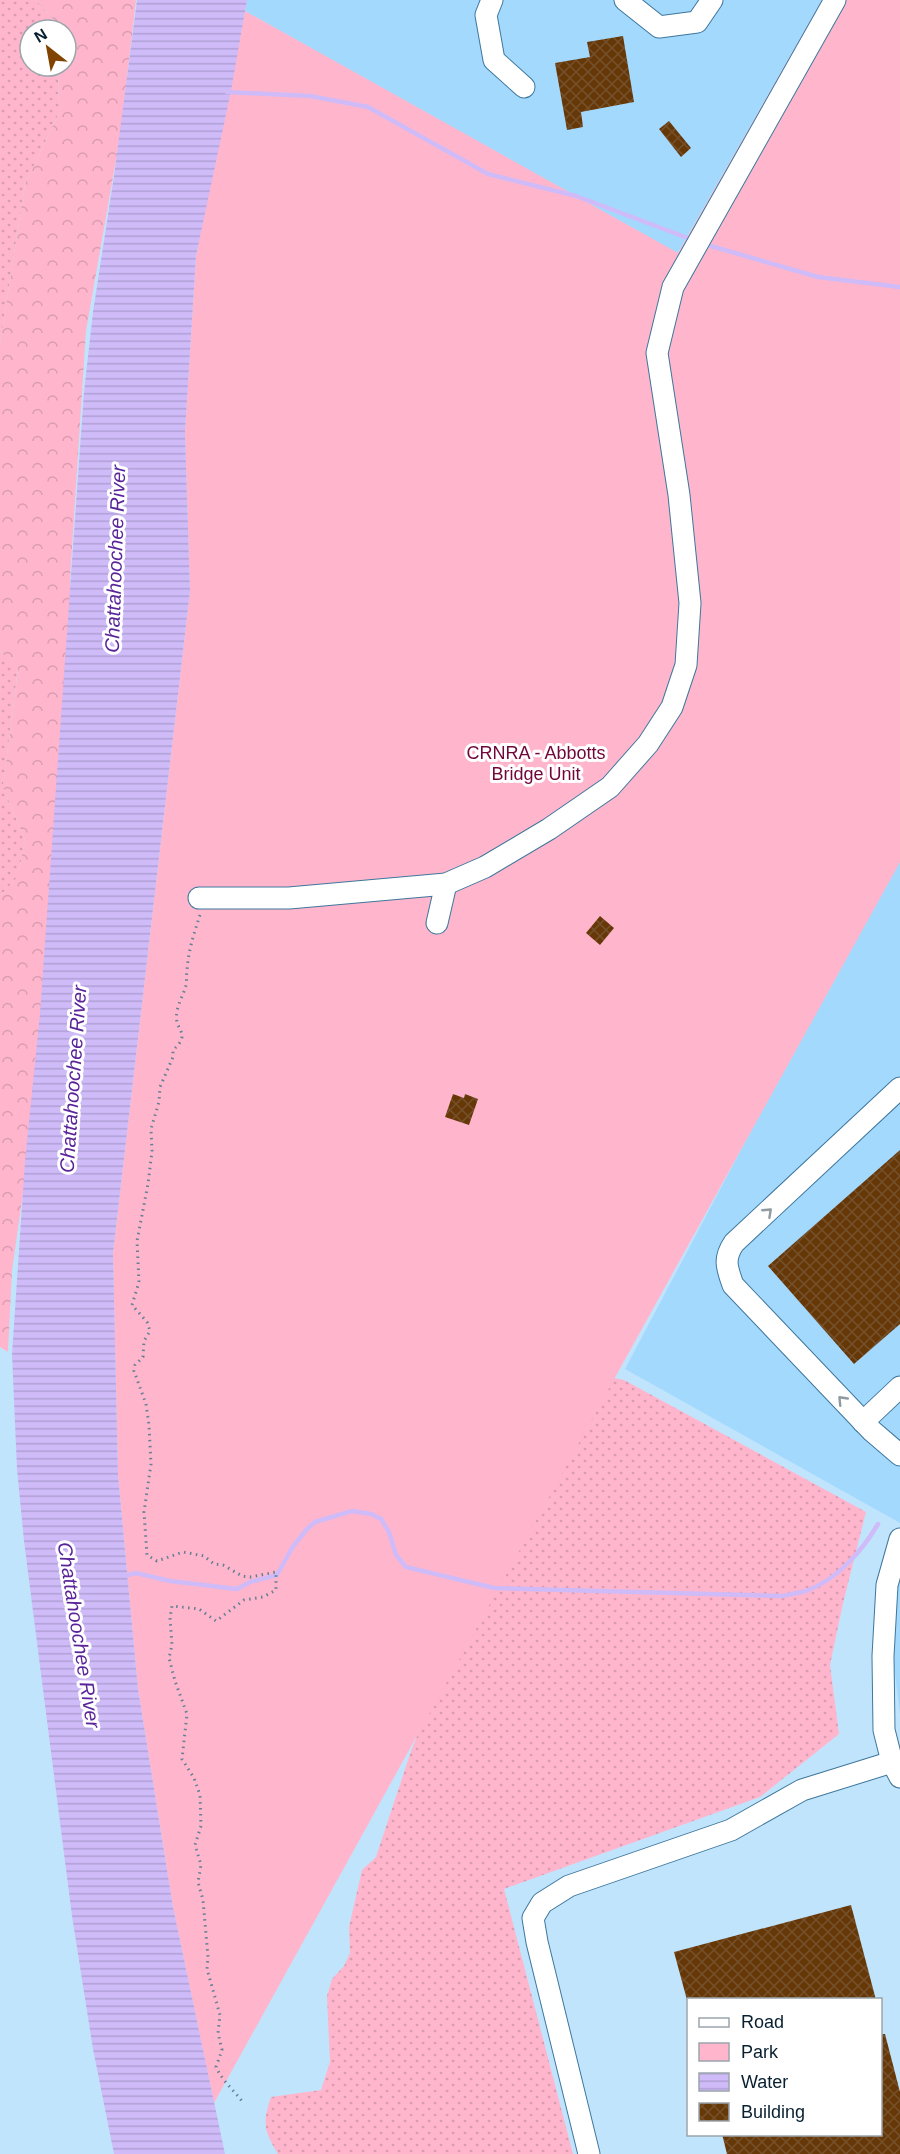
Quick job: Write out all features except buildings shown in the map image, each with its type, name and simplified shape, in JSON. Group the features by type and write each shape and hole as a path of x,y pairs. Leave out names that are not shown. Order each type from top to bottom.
{"street":[{"path":"492,0 486,15 494,60 524,87"},
{"path":"625,0 659,27 697,22 712,0"},
{"path":"199,898 289,898 446,884 485,867 549,829 610,788 648,744 672,707 686,664 690,603 680,495 657,353 673,287 835,0"},
{"path":"437,923 446,884"},
{"path":"900,1088 727,1253 727,1267 733,1286 863,1422 900,1455"},
{"path":"863,1422 900,1386"},
{"path":"589,2154 537,1942 533,1917 542,1903 569,1886 731,1830 802,1790 896,1770 884,1730 883,1656 887,1585 900,1539"}],"path":[{"path":"221,898 202,907 192,938 187,983 176,1020 183,1032 182,1040 173,1050 173,1057 160,1087 159,1102 151,1129 152,1151 148,1184 137,1241 139,1282 137,1292 131,1301 147,1322 150,1331 144,1341 143,1357 135,1365 134,1371 148,1415 151,1464 144,1512 147,1555 157,1560 183,1552 197,1554 242,1576 250,1577 272,1572 278,1575 276,1590 262,1597 244,1600 216,1621 200,1609 172,1606 170,1618 172,1645 169,1658 187,1714 182,1759 194,1778 200,1795 201,1826 195,1845 201,1865 198,1882 203,1900 207,1969 220,2014 218,2033 222,2050 216,2067 223,2081 244,2104"}],"shaded area":[{"path":"247,0 822,0 676,256 245,11"},
{"path":"900,849 900,1523 625,1369"},
{"path":"900,1556 900,1714 894,1666 896,1592"}],"green space":[{"path":"0,0 36,0 52,18 18,18 18,78 58,78 59,113 25,184 0,344"},
{"path":"36,0 136,0 120,137 86,331 70,579 72,846 12,1271 8,1352 0,1347 0,896 18,876 25,840 3,787 18,669 0,651 0,344 25,184 59,113 58,78 78,78 78,18 52,18"},
{"name":"CRNRA - Abbotts Bridge Unit","path":"822,0 900,0 900,862 214,2103 173,1907 138,1689 118,1475 113,1253 190,591 185,432 196,256 245,11 678,253"},
{"path":"0,651 18,668 3,787 25,840 18,877 0,896"},
{"path":"539,1363 624,1380 866,1512 830,1665 839,1734 760,1797 504,1889 573,2154 278,2154 266,2127 266,2114 271,2097 321,2090 330,2062 327,1996 332,1979 344,1966 350,1953 349,1927 362,1870 376,1857 410,1754 441,1673 497,1575"}],"water":[{"name":"Chattahoochee River","path":"137,0 247,0 231,91 196,256 185,432 190,591 113,1253 118,1475 138,1689 173,1907 225,2154 114,2154 93,2049 72,1916 24,1541 17,1469 12,1354 25,1161 40,1013 84,392"}],"waterway":[{"path":"227,92 310,96 368,107 488,174 576,196 693,240"},
{"path":"704,244 818,277 900,287"},
{"path":"128,1575 136,1573 170,1581 237,1589 250,1582 277,1575 292,1548 315,1522 352,1511 371,1514 381,1519 389,1532 396,1555 406,1567 494,1588 783,1596 806,1591 828,1580 848,1564 878,1524"}]}
